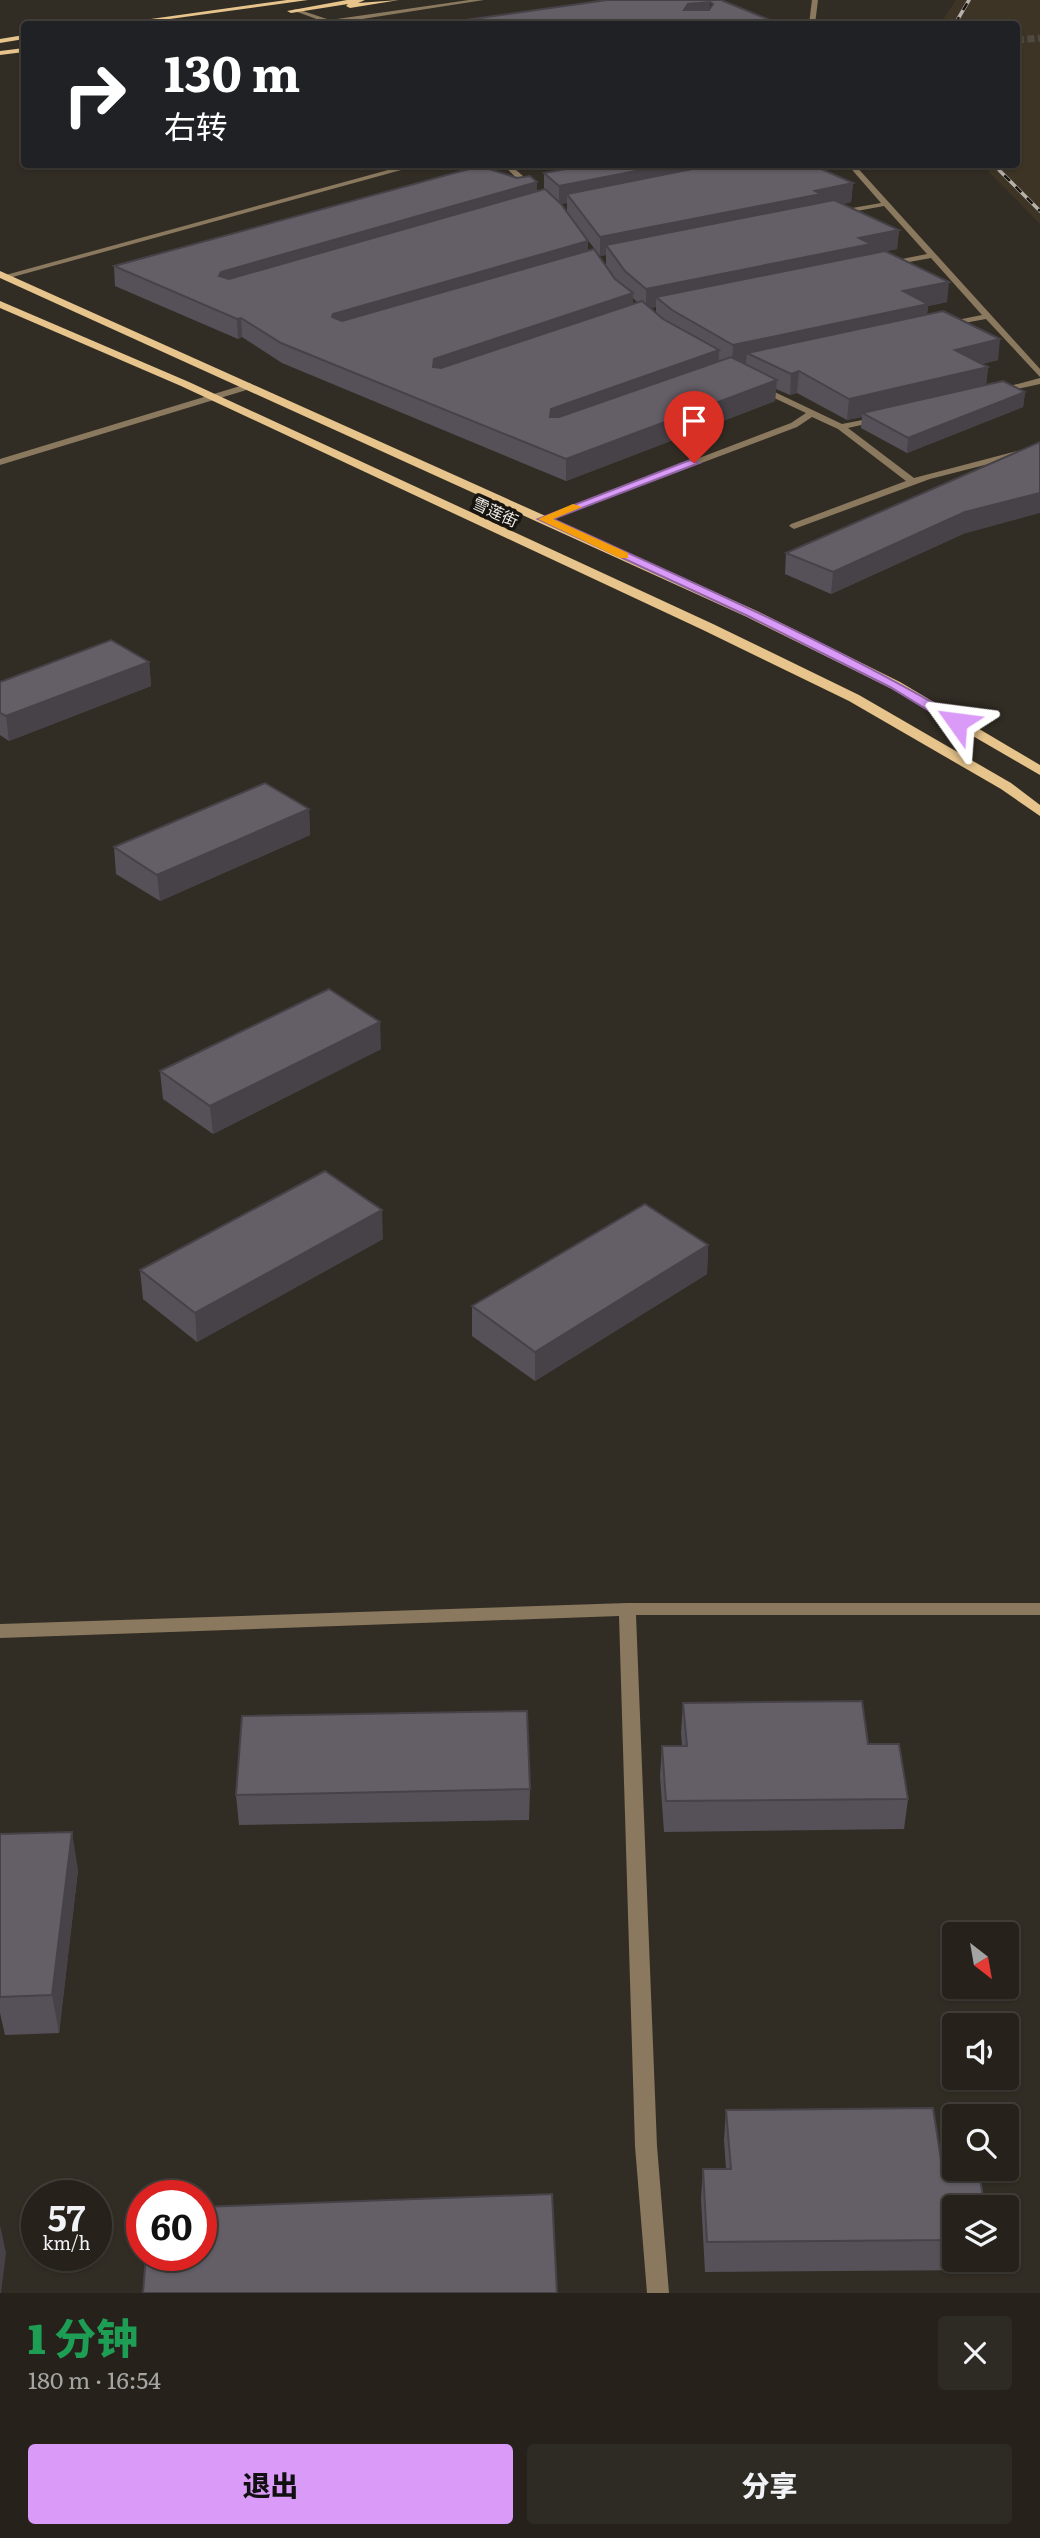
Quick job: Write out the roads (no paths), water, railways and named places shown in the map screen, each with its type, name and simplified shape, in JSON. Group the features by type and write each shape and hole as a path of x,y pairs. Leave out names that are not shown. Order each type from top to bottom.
{"main road":[{"path":"279,3 293,0"},
{"path":"142,21 304,0"},
{"path":"234,19 361,0"},
{"path":"295,10 395,0"},
{"path":"0,41 21,38"},
{"path":"0,53 21,50"},
{"name":"雪莲街","path":"3,275 752,614 895,685 1040,771"},
{"name":"雪莲街","path":"0,304 212,397 708,627 854,698 1006,786 1040,812"}],"street":[{"path":"345,21 481,0"},
{"path":"812,21 816,0"},
{"path":"295,10 326,21"},
{"path":"3,275 405,168"},
{"path":"509,168 537,194"},
{"path":"854,168 1040,373"},
{"path":"833,214 885,204"},
{"path":"880,266 933,255"},
{"path":"934,327 988,316"},
{"path":"994,391 1040,381"},
{"path":"753,385 841,427 913,482"},
{"path":"0,461 250,386"},
{"path":"544,519 794,425 812,413"},
{"path":"841,427 892,415"},
{"path":"794,526 913,482 1040,448"},
{"path":"0,1631 627,1609 1040,1609"},
{"path":"627,1609 646,2146 658,2293"}],"tunnel":[{"path":"1020,40 1040,38"}],"railway":[{"path":"957,21 969,0"},
{"path":"997,168 1040,211"}]}
